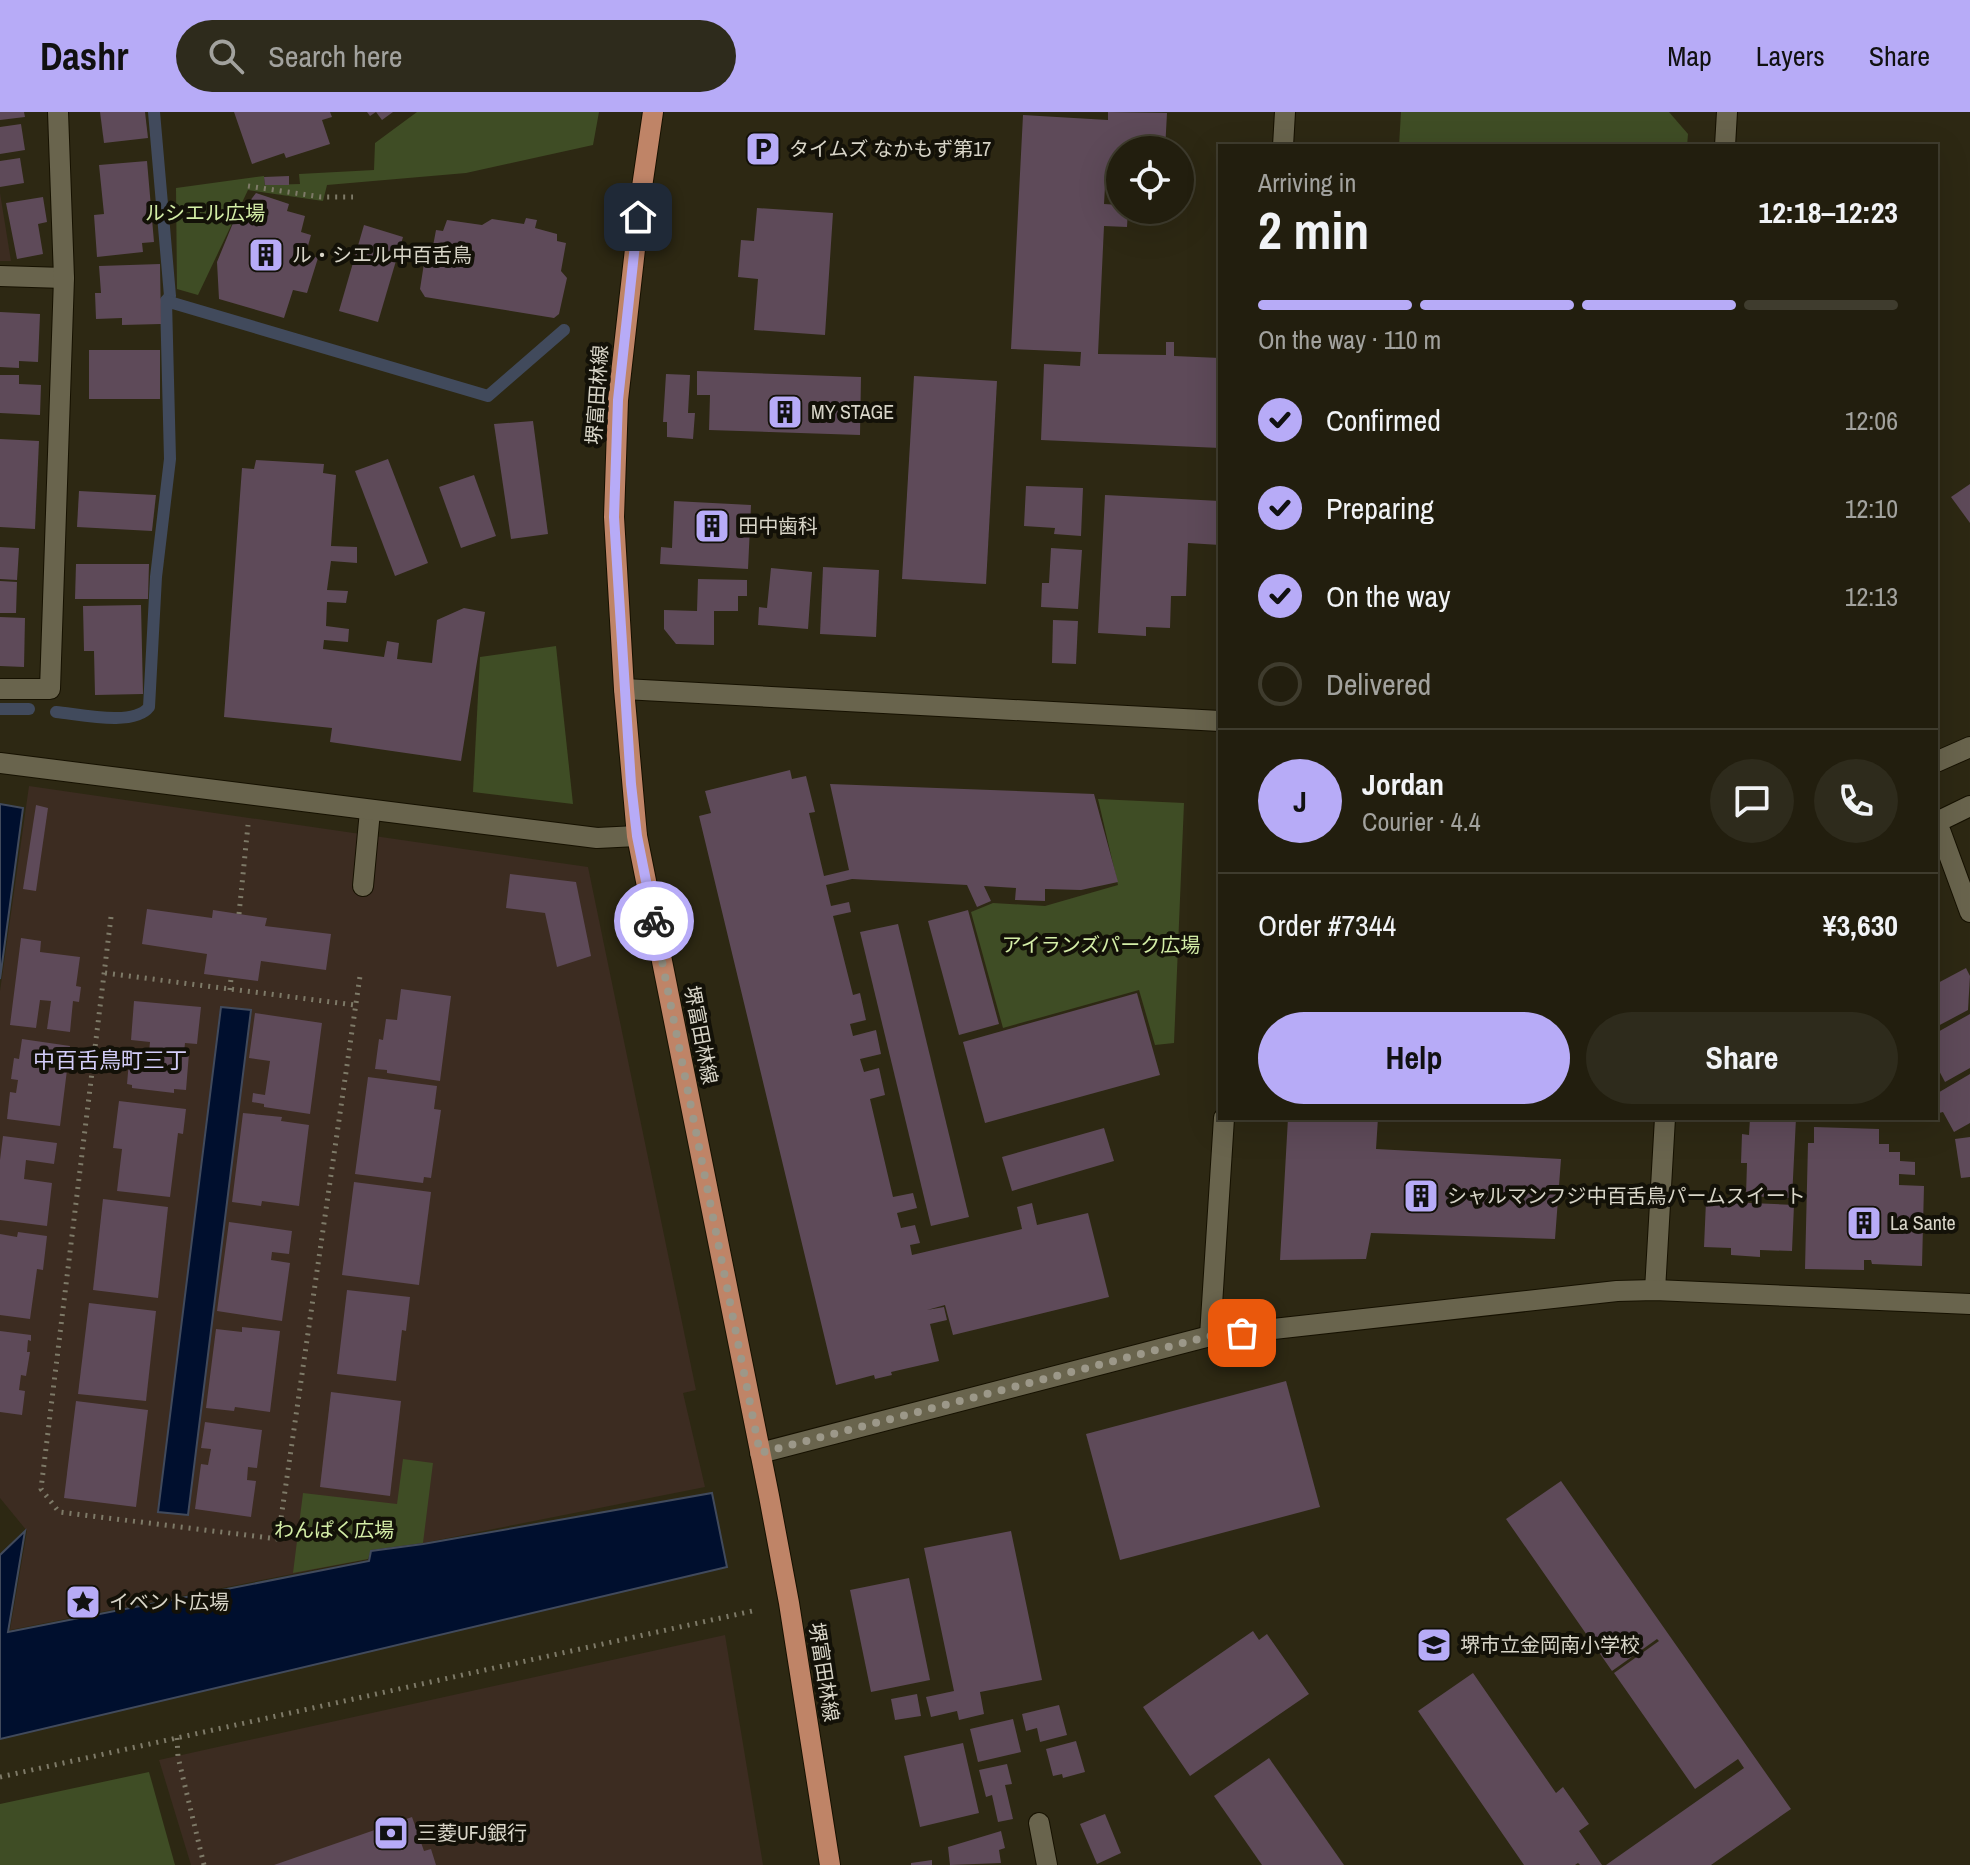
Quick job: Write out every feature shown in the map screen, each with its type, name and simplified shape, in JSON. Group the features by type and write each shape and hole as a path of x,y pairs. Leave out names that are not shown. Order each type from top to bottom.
{"main road":[{"name":"堺富田林線","path":"653,112 618,400 614,517 637,836 789,1603 830,1865"}],"street":[{"path":"0,689 50,689 64,278 58,112"},
{"path":"1283,144 1285,112"},
{"path":"1725,144 1727,112"},
{"path":"0,276 64,278"},
{"path":"624,689 1218,721"},
{"path":"1938,761 1970,747"},
{"path":"0,763 597,838 637,836"},
{"path":"1938,822 1970,806"},
{"path":"363,886 370,811"},
{"path":"1938,825 1970,912"},
{"path":"1210,1336 1224,1120"},
{"path":"1655,1290 1665,1120"},
{"path":"760,1453 1210,1336 1617,1291 1970,1304"},
{"path":"1039,1823 1047,1865"}],"path":[{"path":"248,186 321,197 353,197"},
{"path":"239,914 251,796"},
{"path":"111,917 41,1489 59,1512 278,1539 360,976"},
{"path":"105,973 355,1005"},
{"path":"230,990 231,978"},
{"path":"0,1777 757,1610"},
{"path":"177,1738 178,1757 204,1865"}],"shaded area":[{"path":"0,193 11,261 0,261"},
{"path":"29,786 588,867 696,1390 683,1393 705,1487 423,1543 371,1550 368,1559 10,1630 27,1531 0,1498 0,991"},
{"path":"725,1635 763,1865 191,1865 159,1760"}],"green space":[{"name":"ルシエル広場","path":"417,112 599,112 593,145 466,173 327,185 323,201 248,190 198,295 177,289 176,188 264,176 265,185 300,184 299,174 374,170 375,143"},
{"path":"1401,112 1669,112 1688,134 1687,144 1399,144"},
{"path":"556,646 573,804 473,792 480,657"},
{"name":"アイランズパーク広場","path":"1098,799 1184,803 1174,1043 1155,1045 1139,990 1003,1028 971,912 993,903 1045,906 1118,885"},
{"name":"わんぱく広場","path":"403,1459 433,1463 423,1543 371,1550 368,1559 293,1573 303,1493 397,1504"},
{"path":"149,1772 175,1865 0,1865 0,1804"}],"water":[{"path":"0,804 23,808 0,979"},
{"path":"221,1007 251,1010 188,1515 158,1512"},
{"path":"712,1493 727,1567 0,1739 0,1555 25,1531 8,1632 369,1561 371,1551"}],"building":[{"path":"0,112 24,112 25,117 0,120"},
{"path":"100,112 145,112 148,138 104,143"},
{"path":"234,112 330,112 332,117 322,120 330,144 286,158 284,153 252,164"},
{"path":"376,112 393,112 382,120"},
{"path":"1108,112 1167,113 1166,136 1106,136 1106,224 1127,224 1127,227 1104,226 1098,354 1166,355 1166,342 1174,342 1174,356 1218,358 1218,448 1041,440 1044,364 1080,366 1081,352 1011,349 1023,115 1108,120"},
{"path":"21,124 25,150 0,154 0,127"},
{"path":"20,158 24,183 0,187 0,161"},
{"path":"147,161 154,242 142,243 143,252 97,257 94,215 104,214 99,165"},
{"path":"289,176 289,185 265,185 264,177"},
{"name":"ル・シエル中百舌鳥","path":"256,193 289,204 287,211 305,216 301,232 311,235 306,253 318,258 307,293 293,290 284,318 219,299 217,262 233,223"},
{"path":"43,197 47,222 38,224 43,254 17,259 6,203"},
{"path":"757,208 833,213 825,335 754,330 758,279 738,277 741,240 754,241"},
{"path":"526,218 537,220 535,228 557,234 557,241 566,243 561,271 567,278 559,314 554,318 425,297 420,289 425,257 431,257 436,230 443,231 447,220 482,225 492,219 524,224"},
{"path":"364,225 403,237 378,322 339,311"},
{"path":"160,264 161,324 122,325 122,318 96,319 95,293 101,293 99,266"},
{"path":"0,312 40,314 38,362 19,361 19,368 0,367"},
{"path":"89,350 160,350 160,399 89,399"},
{"name":"MY STAGE","path":"697,371 861,377 860,435 709,430 710,395 697,395"},
{"path":"666,374 690,375 688,413 695,413 693,439 667,437 667,422 663,422"},
{"path":"0,375 19,375 19,384 41,385 40,415 0,413"},
{"path":"914,376 997,381 986,584 902,579"},
{"path":"533,421 548,534 511,539 494,424"},
{"path":"0,439 39,441 35,529 0,527"},
{"path":"388,459 428,563 395,576 355,471"},
{"path":"256,460 324,464 323,473 336,475 331,546 357,547 357,563 331,561 327,590 348,591 346,603 327,602 326,626 349,629 348,642 324,640 323,649 384,657 387,641 399,643 397,659 432,663 437,620 464,608 485,612 461,761 330,742 332,728 224,717 242,468 254,469"},
{"path":"474,475 496,536 461,548 439,487"},
{"path":"1970,484 1970,523 1951,497"},
{"path":"1026,486 1083,488 1081,536 1054,534 1055,528 1024,526"},
{"path":"79,491 156,495 152,531 77,527"},
{"path":"1105,495 1218,501 1218,545 1188,543 1186,596 1171,596 1170,628 1146,627 1146,636 1098,633"},
{"name":"田中歯科","path":"674,501 751,505 748,569 660,564 661,547 672,548"},
{"path":"0,547 19,548 17,580 0,579"},
{"path":"1051,548 1082,550 1078,609 1041,607 1042,583 1049,583"},
{"path":"76,564 149,564 148,599 75,599"},
{"path":"823,567 879,570 876,637 820,634"},
{"path":"771,568 812,572 808,629 758,625 759,607 767,608"},
{"path":"698,579 747,580 747,596 738,596 738,611 714,611 714,645 676,644 664,629 664,610 697,611"},
{"path":"0,581 17,582 16,613 0,613"},
{"path":"141,605 143,694 95,695 94,651 84,651 83,606"},
{"path":"0,617 25,618 24,667 0,666"},
{"path":"1053,620 1078,621 1076,664 1052,663"},
{"path":"790,770 792,779 806,776 815,812 809,813 824,876 849,870 830,784 1094,794 1118,882 1081,890 1045,889 1045,901 1015,900 1016,888 984,886 991,901 977,907 967,885 852,879 826,885 831,906 849,902 851,912 833,916 853,995 860,993 866,1020 850,1024 853,1036 876,1030 881,1054 860,1059 864,1072 879,1068 885,1095 870,1099 893,1197 913,1193 917,1208 897,1213 901,1228 915,1225 920,1243 910,1245 912,1255 1022,1229 1017,1207 1032,1203 1037,1225 1088,1213 1109,1297 953,1335 945,1305 927,1310 944,1307 947,1320 930,1324 939,1361 891,1372 892,1375 875,1379 874,1375 836,1385 699,816 711,813 705,791"},
{"path":"36,805 48,808 36,891 23,889"},
{"path":"510,874 576,882 591,956 557,967 545,913 506,908"},
{"path":"147,909 212,918 213,910 267,918 265,926 331,934 326,970 261,961 258,981 204,974 207,954 142,944"},
{"path":"968,910 999,1024 959,1035 928,921"},
{"path":"898,924 969,1217 931,1226 860,932"},
{"path":"21,938 41,941 40,952 80,957 76,986 81,987 79,1002 73,1001 70,1032 47,1029 51,1001 40,1000 36,1028 10,1025"},
{"path":"1966,968 1970,976 1968,1010 1938,1026 1938,983"},
{"path":"401,989 451,996 440,1081 375,1069 379,1039 383,1040 386,1019 397,1020"},
{"path":"1137,993 1160,1075 985,1123 963,1042"},
{"path":"134,1001 201,1007 197,1044 185,1043 184,1053 189,1053 186,1090 174,1089 174,1093 132,1088 127,1084 130,1050 149,1052 150,1042 131,1040"},
{"path":"255,1013 322,1023 310,1114 264,1107 264,1104 252,1102 253,1093 265,1095 270,1061 249,1058"},
{"path":"1970,1014 1970,1068 1945,1082 1938,1069 1938,1032"},
{"path":"22,1039 70,1046 60,1126 7,1119 10,1092 16,1093 18,1080 11,1079 14,1058 19,1059"},
{"path":"1970,1074 1970,1123 1954,1132 1943,1112 1939,1113 1938,1093"},
{"path":"368,1077 437,1086 434,1109 441,1110 431,1178 424,1177 423,1183 355,1174"},
{"path":"119,1101 186,1109 183,1134 178,1133 170,1197 117,1191 122,1149 113,1148"},
{"path":"243,1113 282,1117 281,1121 309,1125 299,1206 262,1201 261,1206 232,1202"},
{"name":"シャルマンフジ中百舌鳥パームスイート","path":"1288,1120 1378,1120 1376,1149 1561,1159 1555,1239 1371,1233 1366,1259 1280,1260"},
{"path":"1750,1120 1796,1120 1792,1198 1746,1196 1747,1163 1741,1163 1742,1134 1749,1135"},
{"name":"La Sante","path":"1814,1127 1879,1129 1879,1144 1889,1144 1889,1152 1900,1152 1900,1161 1915,1162 1915,1175 1899,1174 1899,1185 1924,1186 1922,1266 1872,1264 1871,1260 1864,1260 1864,1270 1805,1269 1808,1143 1814,1143"},
{"path":"1104,1128 1114,1161 1012,1191 1002,1157"},
{"path":"3,1136 57,1143 54,1164 26,1160 24,1179 52,1183 47,1226 0,1220"},
{"path":"1970,1137 1970,1177 1961,1178 1955,1139"},
{"path":"354,1182 431,1192 419,1285 342,1275"},
{"path":"103,1199 168,1207 158,1298 93,1290"},
{"path":"1706,1201 1794,1205 1792,1251 1760,1250 1760,1257 1731,1255 1731,1248 1704,1247"},
{"path":"229,1222 292,1231 289,1254 272,1252 271,1260 290,1263 282,1321 217,1311"},
{"path":"18,1232 47,1236 43,1270 37,1269 30,1319 0,1315 0,1234 17,1237"},
{"path":"347,1290 410,1297 406,1331 402,1330 396,1381 337,1374"},
{"path":"89,1303 156,1311 146,1401 78,1394"},
{"path":"242,1327 280,1331 270,1412 235,1407 234,1411 206,1408 216,1329 242,1332"},
{"path":"0,1331 31,1335 26,1376 21,1375 19,1390 25,1391 22,1415 0,1412"},
{"path":"1286,1381 1320,1507 1120,1560 1086,1434"},
{"path":"331,1392 401,1401 390,1496 320,1487"},
{"path":"76,1401 148,1410 136,1507 64,1498"},
{"path":"205,1422 262,1430 257,1468 248,1467 247,1480 256,1481 251,1517 195,1509 201,1464 208,1465 211,1449 201,1448"},
{"path":"1561,1481 1791,1809 1711,1865 1606,1865 1744,1768 1738,1759 1695,1789 1614,1673 1659,1641 1657,1639 1612,1671 1506,1519"},
{"path":"1011,1531 1042,1680 980,1692 984,1714 959,1720 957,1711 931,1717 926,1697 954,1691 924,1548"},
{"path":"909,1578 930,1680 871,1692 850,1590"},
{"path":"1253,1631 1259,1640 1267,1634 1309,1694 1190,1776 1143,1707"},
{"path":"1473,1673 1556,1793 1563,1787 1589,1824 1579,1831 1602,1865 1524,1865 1418,1711"},
{"path":"917,1694 921,1716 895,1720 891,1699"},
{"path":"1059,1705 1067,1735 1040,1742 1037,1728 1026,1731 1022,1714"},
{"path":"1013,1719 1021,1752 978,1762 970,1729"},
{"path":"1076,1741 1085,1772 1063,1778 1062,1774 1053,1776 1046,1749"},
{"path":"963,1743 979,1813 920,1827 904,1756"},
{"path":"1269,1758 1344,1865 1262,1865 1214,1796"},
{"path":"1007,1764 1012,1784 1005,1785 1013,1819 998,1822 992,1795 986,1797 979,1770"},
{"path":"1105,1814 1121,1853 1097,1864 1080,1824"},
{"name":"三菱UFJ銀行","path":"412,1817 424,1851 431,1849 436,1865 274,1865"},
{"path":"1001,1831 1005,1848 999,1850 1001,1863 950,1865 948,1847"},
{"path":"932,1860 932,1865 911,1865 911,1863"}],"waterway":[{"path":"154,112 170,296 166,301"},
{"path":"56,712 119,718 142,713 149,707 156,577 170,459 166,301 488,396 564,330"},
{"path":"0,709 29,709"}],"way so far":[{"path":"654,921 760,1453 1210,1336 1242,1333"}],"place":[{"name":"タイムズ なかもず第17","path":"763,149"},
{"name":"ル・シエル中百舌鳥","path":"266,255"},
{"name":"MY STAGE","path":"785,412"},
{"name":"田中歯科","path":"712,526"},
{"name":"シャルマンフジ中百舌鳥パームスイート","path":"1421,1196"},
{"name":"La Sante","path":"1864,1223"},
{"name":"イベント広場","path":"83,1602"},
{"name":"堺市立金岡南小学校","path":"1434,1645"},
{"name":"三菱UFJ銀行","path":"391,1833"}],"district":[{"name":"中百舌鳥町三丁","path":"110,1060"}],"route":[{"path":"638,217 618,400 614,517 631,784 637,836 654,921"}]}
